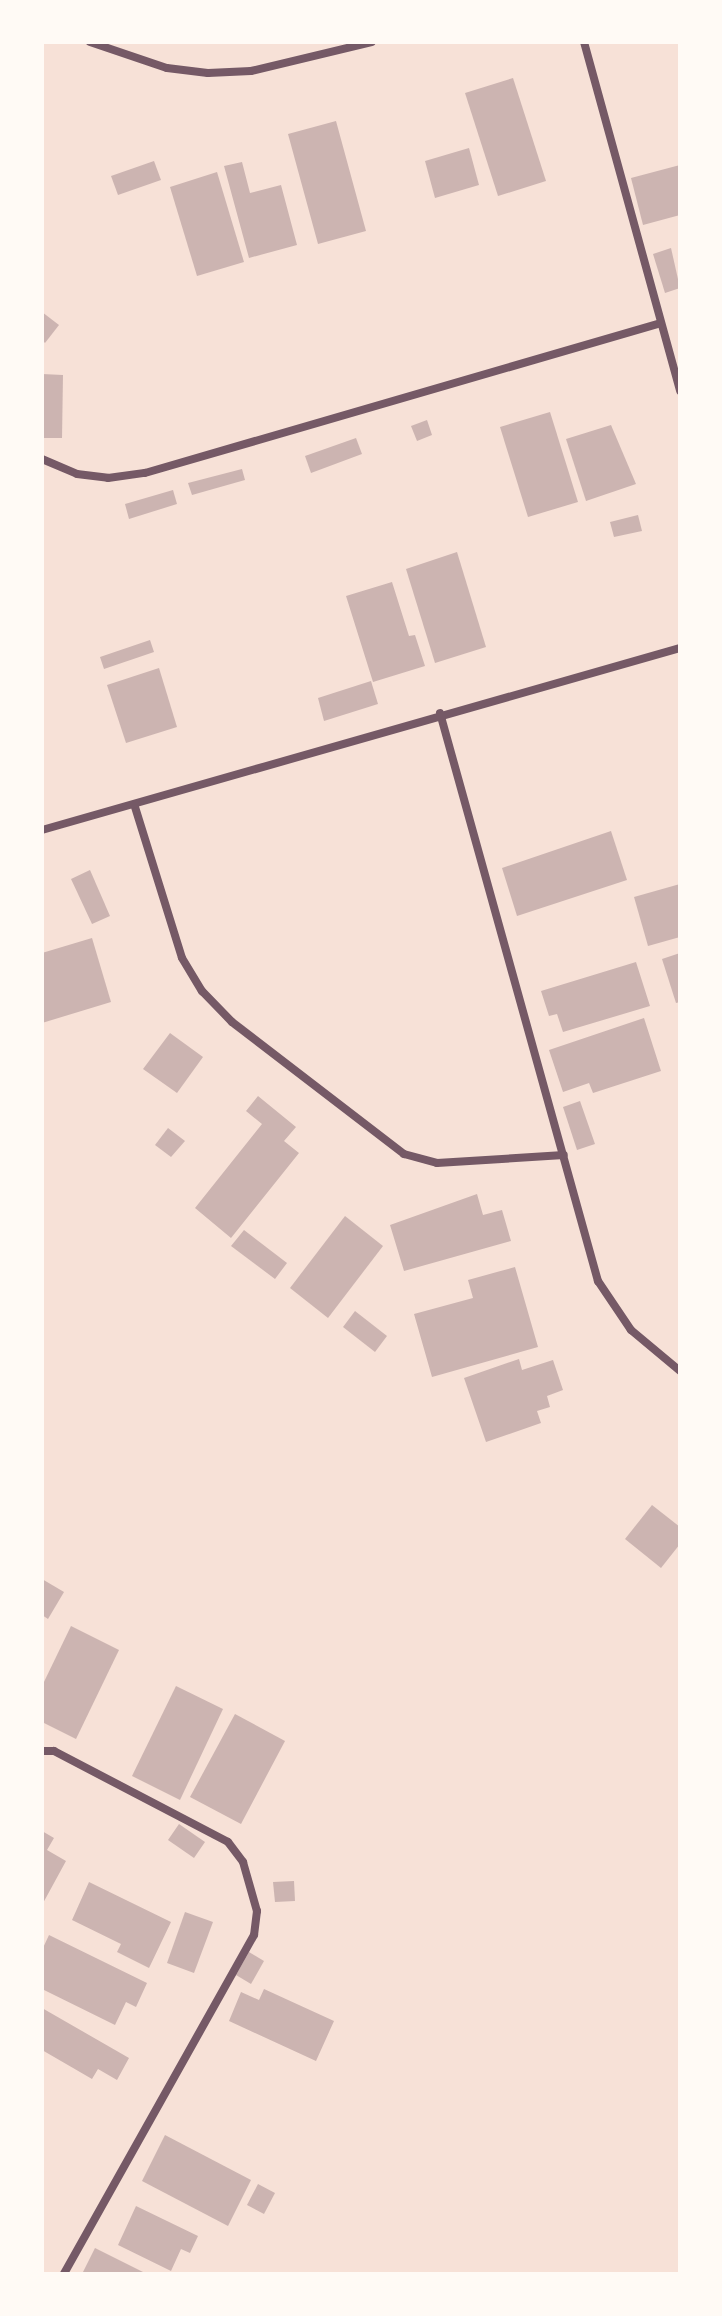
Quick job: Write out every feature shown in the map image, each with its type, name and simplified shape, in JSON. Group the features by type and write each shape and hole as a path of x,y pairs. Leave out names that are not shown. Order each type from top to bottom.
{"street":[{"path":"90,42 167,68 208,73 251,71 372,42"},
{"path":"584,42 680,391"},
{"path":"42,459 77,474 108,478 145,473 661,323"},
{"path":"42,830 135,807 440,713 680,648"},
{"path":"440,713 598,1281 612,1308 680,1371"},
{"path":"135,807 182,958 202,991 232,1022 404,1154 437,1163 564,1155"},
{"path":"42,1751 54,1751 228,1842 243,1862 257,1911 254,1935 64,2274"}],"building":[{"path":"513,78 546,181 498,196 465,93"},
{"path":"336,121 366,231 318,244 288,134"},
{"path":"469,148 479,185 435,198 425,161"},
{"path":"154,161 161,180 118,195 111,176"},
{"path":"242,162 250,193 281,185 297,245 249,258 224,166"},
{"path":"680,165 680,215 643,225 631,178"},
{"path":"217,172 244,262 197,276 170,187"},
{"path":"671,248 680,288 665,293 653,254"},
{"path":"42,312 59,325 45,343 42,340"},
{"path":"42,374 63,375 62,438 42,438"},
{"path":"550,412 578,502 528,517 500,427"},
{"path":"427,420 432,435 417,441 411,426"},
{"path":"611,425 636,484 586,501 566,439"},
{"path":"356,438 362,454 311,473 305,456"},
{"path":"242,469 245,480 192,495 188,483"},
{"path":"173,490 177,504 129,519 125,504"},
{"path":"638,515 642,531 614,537 610,522"},
{"path":"457,552 486,647 435,663 406,569"},
{"path":"392,582 409,636 415,635 425,666 373,682 346,596"},
{"path":"150,640 154,652 104,669 100,657"},
{"path":"159,668 177,727 126,743 107,685"},
{"path":"371,681 378,704 324,721 318,698"},
{"path":"611,831 627,880 517,916 502,868"},
{"path":"90,870 110,916 92,924 71,879"},
{"path":"680,884 680,937 648,946 634,897"},
{"path":"92,938 111,1002 42,1023 42,953"},
{"path":"680,953 680,1002 676,1003 662,959"},
{"path":"636,962 650,1006 563,1032 557,1014 549,1016 541,991"},
{"path":"644,1018 661,1071 593,1093 589,1083 563,1092 549,1050"},
{"path":"170,1033 203,1057 177,1093 143,1069"},
{"path":"258,1096 296,1127 284,1141 299,1153 231,1238 195,1208 262,1124 246,1111"},
{"path":"580,1101 595,1144 577,1150 563,1107"},
{"path":"168,1128 185,1141 171,1157 155,1145"},
{"path":"477,1194 483,1215 502,1210 511,1241 404,1271 390,1225"},
{"path":"345,1216 383,1246 328,1318 290,1288"},
{"path":"244,1230 287,1263 275,1279 231,1246"},
{"path":"515,1267 538,1347 432,1377 414,1314 473,1298 468,1280"},
{"path":"355,1311 387,1336 375,1352 343,1327"},
{"path":"519,1359 522,1370 553,1360 563,1390 547,1396 550,1407 537,1411 541,1423 486,1442 464,1378"},
{"path":"652,1505 680,1527 680,1544 661,1568 625,1539"},
{"path":"42,1579 64,1592 48,1619 42,1615"},
{"path":"71,1626 119,1650 76,1739 42,1722 42,1686"},
{"path":"176,1686 223,1709 180,1800 132,1776"},
{"path":"235,1714 285,1741 241,1824 190,1797"},
{"path":"179,1824 205,1842 194,1858 168,1840"},
{"path":"42,1831 54,1838 47,1850 66,1861 42,1905"},
{"path":"294,1881 295,1901 275,1902 273,1882"},
{"path":"89,1882 171,1922 149,1968 117,1952 121,1944 72,1920"},
{"path":"185,1912 213,1922 194,1973 167,1963"},
{"path":"49,1935 147,1983 136,2007 126,2002 115,2025 42,1989 42,1950"},
{"path":"249,1952 264,1961 251,1984 236,1975"},
{"path":"264,1989 334,2021 316,2061 229,2021 241,1992 259,2000"},
{"path":"42,2008 129,2058 117,2080 98,2069 92,2079 42,2050"},
{"path":"165,2135 251,2180 228,2226 142,2181"},
{"path":"258,2184 275,2193 264,2214 247,2205"},
{"path":"136,2206 198,2236 190,2253 181,2249 171,2271 118,2245"},
{"path":"95,2248 147,2274 82,2274"}]}
